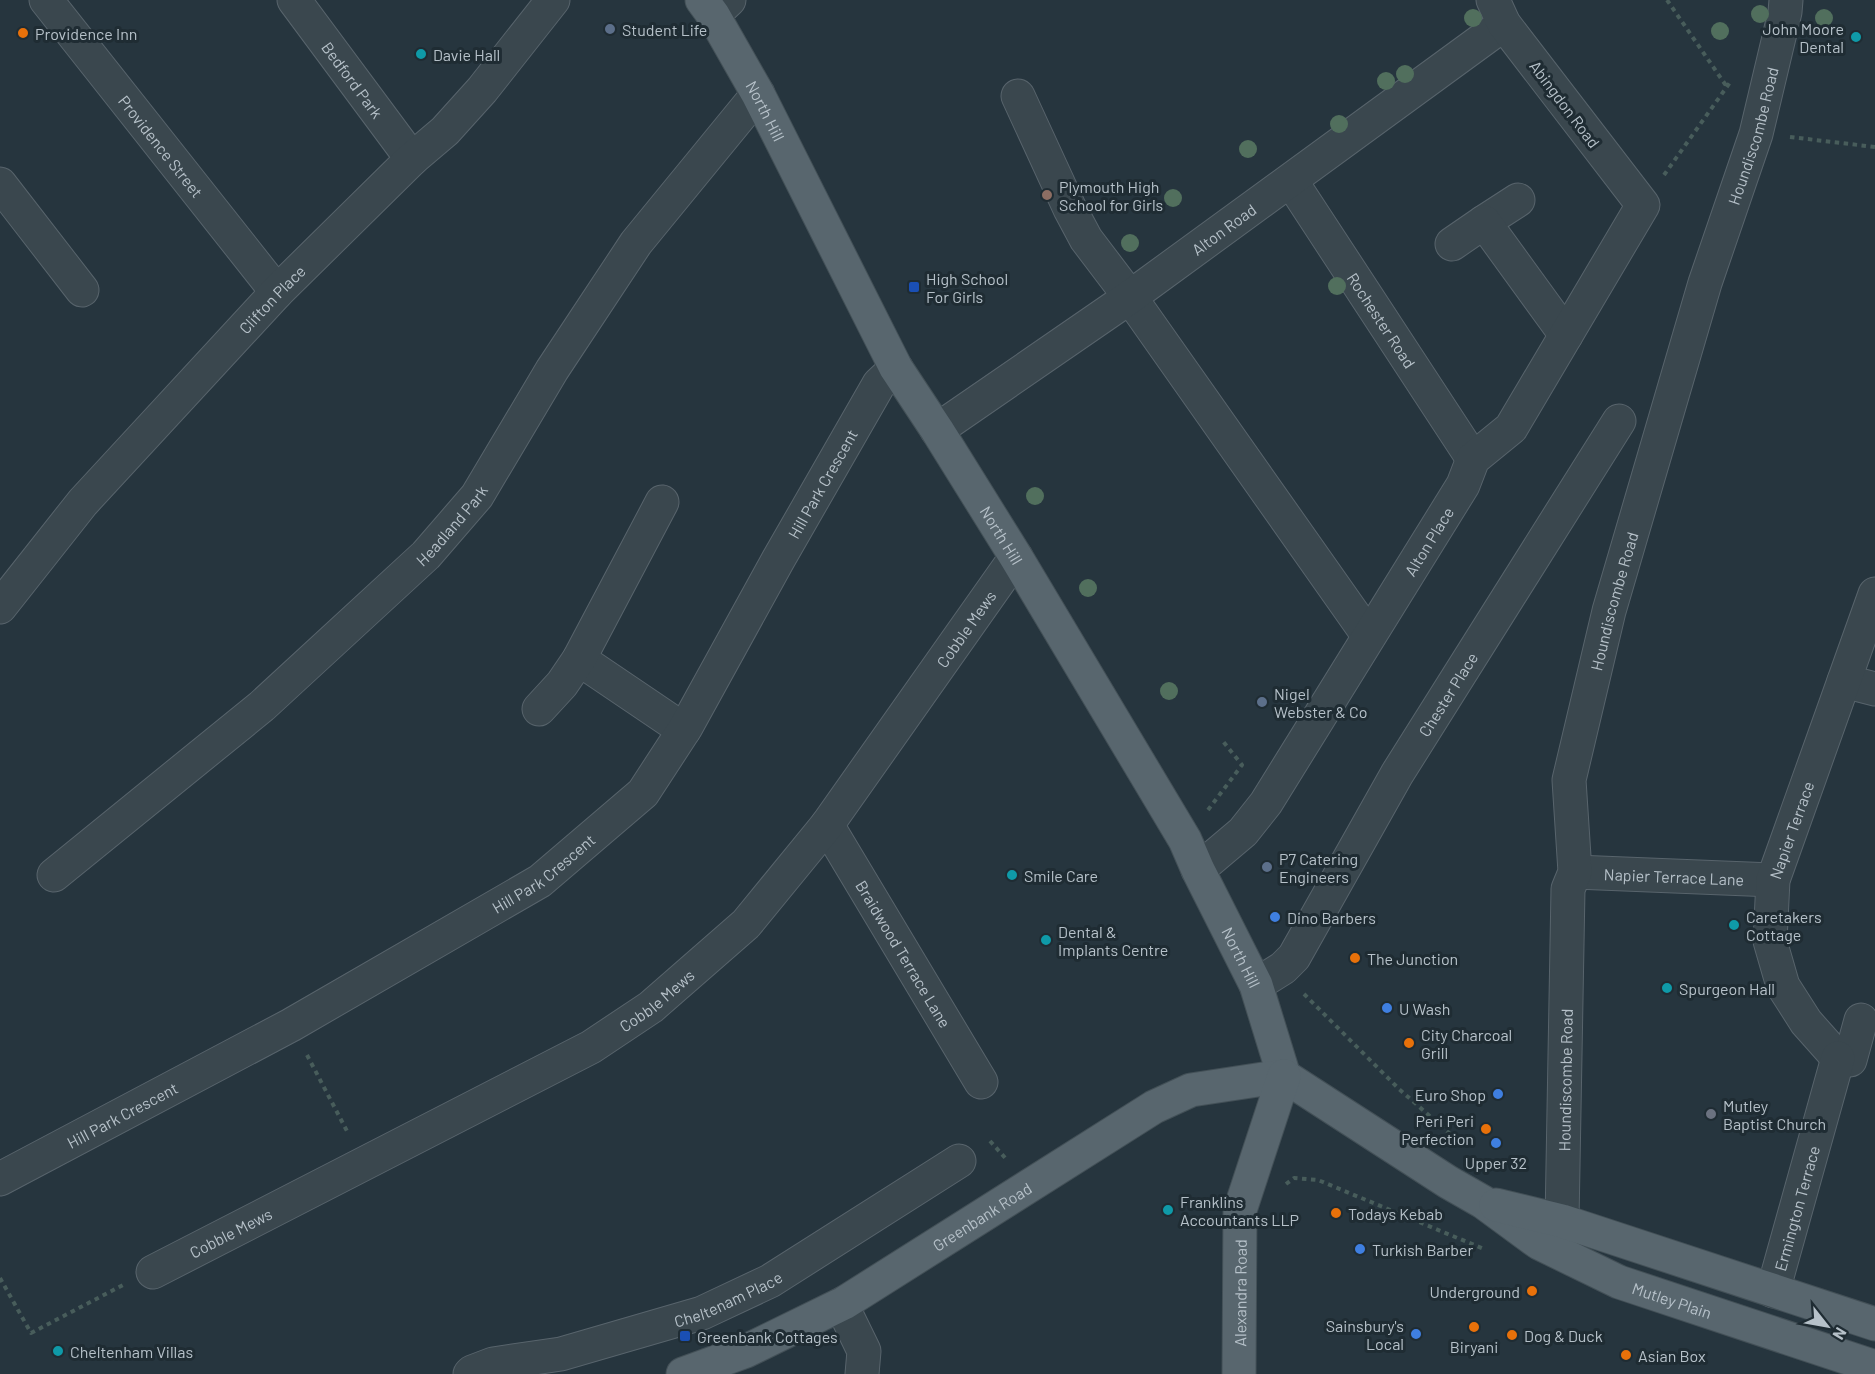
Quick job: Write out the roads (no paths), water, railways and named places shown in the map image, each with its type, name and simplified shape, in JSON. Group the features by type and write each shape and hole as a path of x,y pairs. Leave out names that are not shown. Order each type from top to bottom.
{"main road":[{"name":"North Hill","path":"714,5 896,368 1016,557 1185,840 1198,870 1269,976 1284,1076"},
{"name":"Mutley Plain","path":"1284,1076 1448,1182 1483,1202 1539,1244 1619,1282 1875,1367"},
{"name":"Greenbank Road","path":"683,1374 746,1351 844,1303 1154,1107 1191,1090 1284,1076"},
{"name":"Alexandra Road","path":"1239,1374 1240,1210 1284,1076"},
{"name":"Mutley Plain","path":"1483,1202 1562,1221 1875,1324"}],"street":[{"name":"Providence Street","path":"46,0 277,292"},
{"name":"Bedford Park","path":"294,0 412,159"},
{"name":"Clifton Place","path":"0,607 83,502 277,292 412,159 445,131 482,90 553,0"},
{"name":"Houndiscombe Road","path":"1562,1221 1568,889 1575,872 1569,780 1610,611 1705,283 1756,134 1786,0"},
{"name":"Alton Road","path":"937,430 1130,297 1291,181 1498,12"},
{"name":"Abingdon Road","path":"1498,12 1643,205"},
{"name":"Headland Park","path":"54,874 262,706 426,555 477,496 552,370 636,243 758,94"},
{"path":"1018,96 1086,239 1130,297 1368,635"},
{"name":"Rochester Road","path":"1291,181 1473,459"},
{"path":"0,184 82,290"},
{"path":"1452,244 1518,200"},
{"name":"Alton Place","path":"1198,870 1243,832 1266,803 1462,484 1473,459 1511,428 1643,205"},
{"path":"1484,222 1566,335"},
{"name":"Hill Park Crescent","path":"0,1179 291,1025 540,881 643,793 684,730 879,384 896,368"},
{"name":"Chester Place","path":"1269,976 1294,957 1397,774 1619,421"},
{"path":"539,710 562,684 579,659 662,502"},
{"name":"Cobble Mews","path":"153,1272 591,1047 651,1007 747,924 827,825 1016,557"},
{"name":"Napier Terrace","path":"1857,1062 1806,1022 1783,986 1770,941 1773,880 1875,594"},
{"path":"579,659 684,730"},
{"path":"1844,681 1875,689"},
{"name":"Braidwood Terrace Lane","path":"827,825 981,1082"},
{"name":"Napier Terrace Lane","path":"1575,872 1773,880"},
{"name":"Ermington Terrace","path":"1773,1291 1857,1062 1868,1022"},
{"name":"Cheltenam Place","path":"470,1374 493,1364 561,1354 702,1313 770,1281 959,1161"},
{"path":"844,1303 845,1312 864,1351 862,1374"}],"place":[{"name":"Student Life","path":"610,29"},
{"name":"Providence Inn","path":"23,33"},
{"name":"John Moore Dental","path":"1856,37"},
{"name":"Davie Hall","path":"421,54"},
{"name":"Plymouth High School for Girls","path":"1047,195"},
{"name":"High School For Girls","path":"914,287"},
{"name":"Nigel Webster & Co","path":"1262,702"},
{"name":"P7 Catering Engineers","path":"1267,867"},
{"name":"Smile Care","path":"1012,875"},
{"name":"Dino Barbers","path":"1275,917"},
{"name":"Caretakers Cottage","path":"1734,925"},
{"name":"Dental & Implants Centre","path":"1046,940"},
{"name":"The Junction","path":"1355,958"},
{"name":"Spurgeon Hall","path":"1667,988"},
{"name":"U Wash","path":"1387,1008"},
{"name":"City Charcoal Grill","path":"1409,1043"},
{"name":"Euro Shop","path":"1498,1094"},
{"name":"Mutley Baptist Church","path":"1711,1114"},
{"name":"Peri Peri Perfection","path":"1486,1129"},
{"name":"Upper 32","path":"1496,1143"},
{"name":"Franklins Accountants LLP","path":"1168,1210"},
{"name":"Todays Kebab","path":"1336,1213"},
{"name":"Turkish Barber","path":"1360,1249"},
{"name":"Underground","path":"1532,1291"},
{"name":"Biryani","path":"1474,1327"},
{"name":"Sainsbury's Local","path":"1416,1334"},
{"name":"Dog & Duck","path":"1512,1335"},
{"name":"Greenbank Cottages","path":"685,1336"},
{"name":"Cheltenham Villas","path":"58,1351"},
{"name":"Asian Box","path":"1626,1355"}]}
